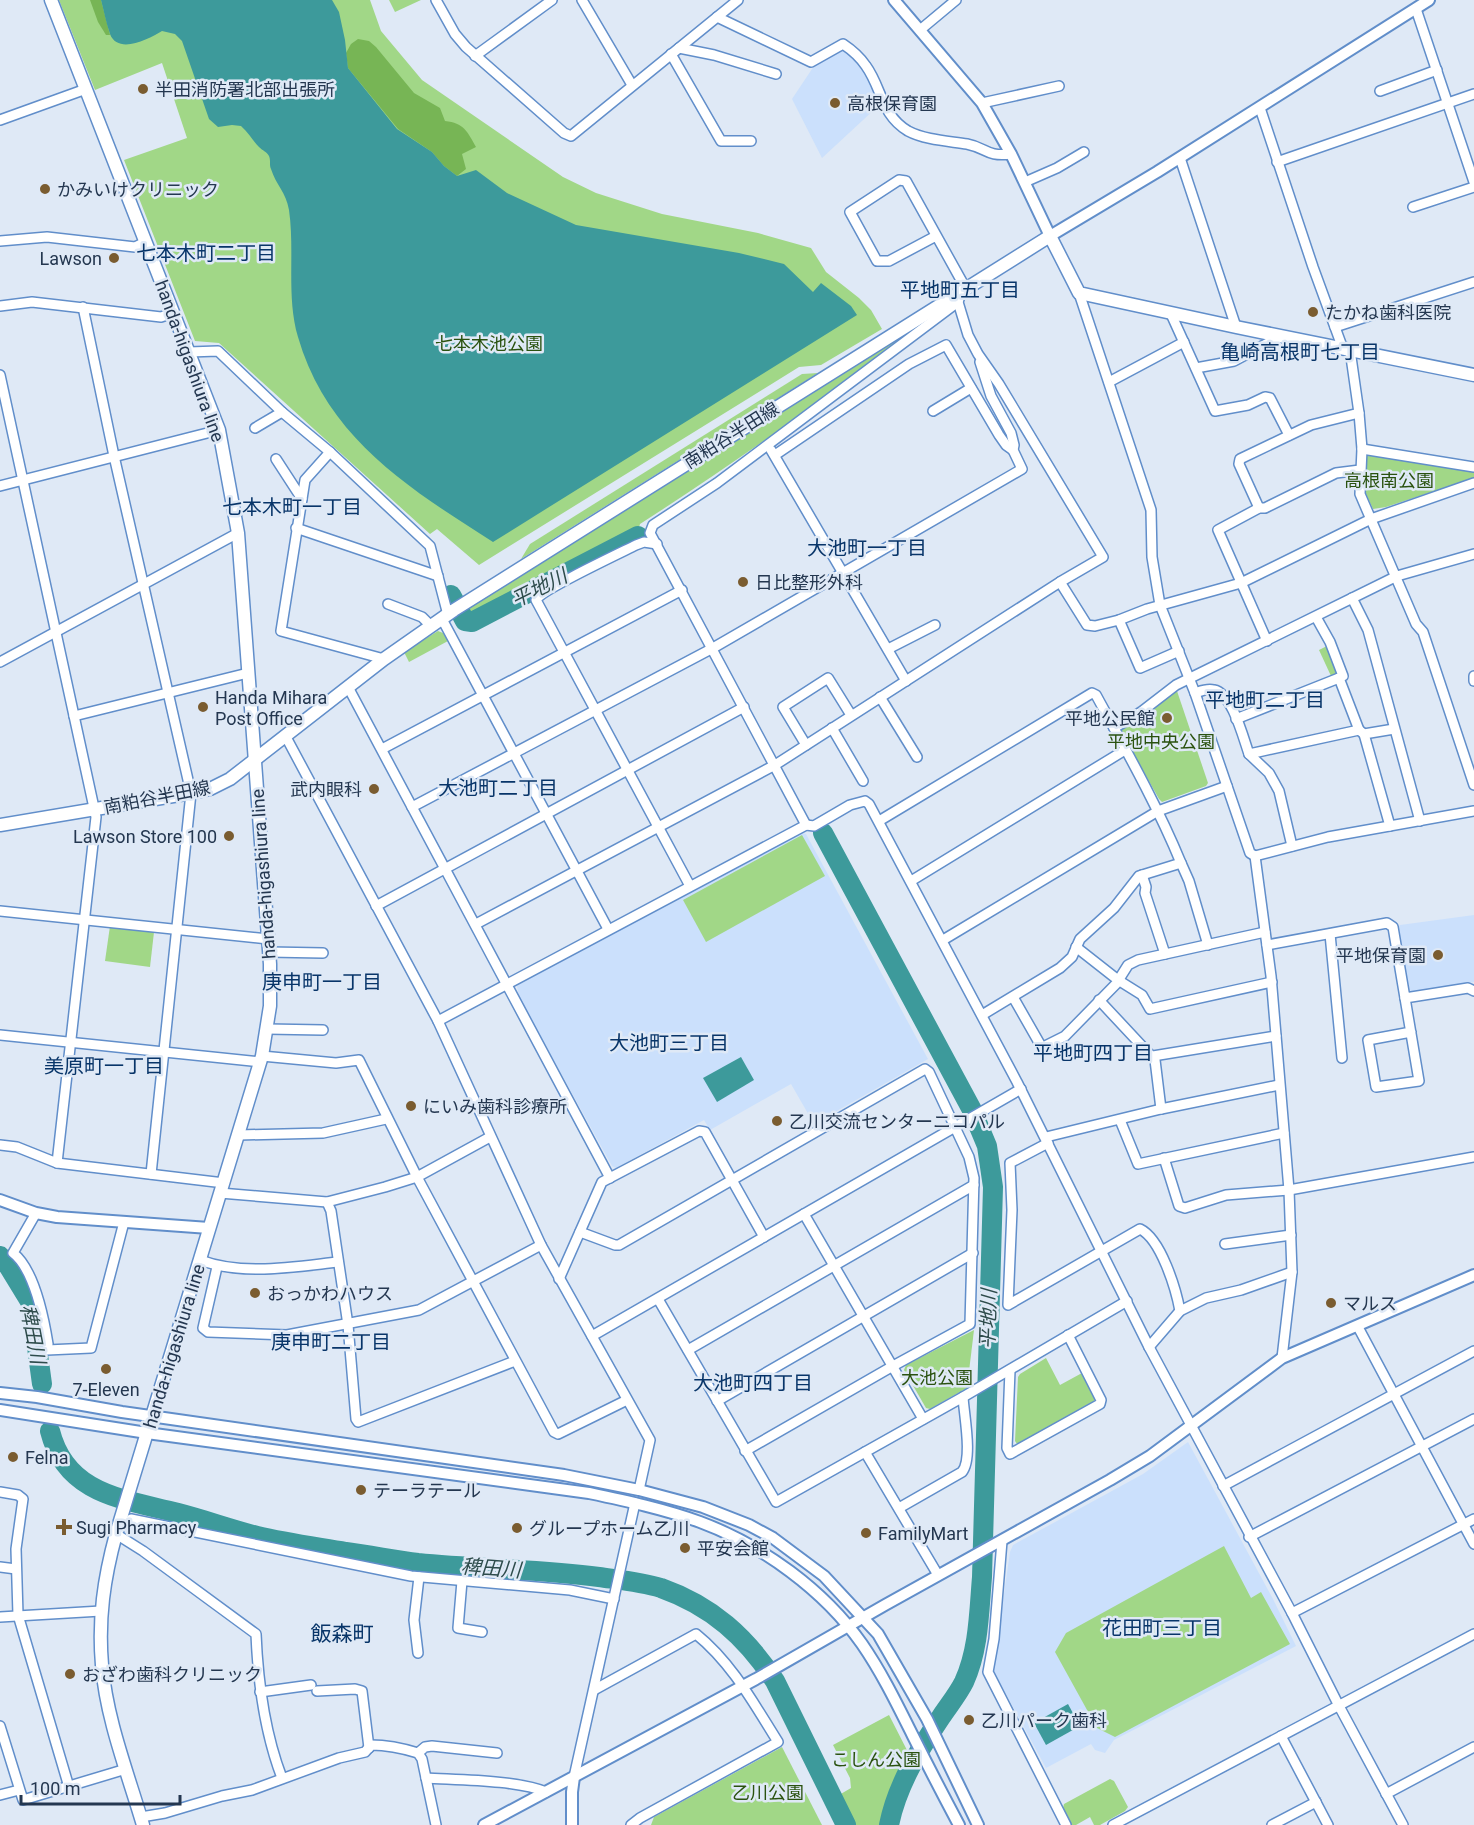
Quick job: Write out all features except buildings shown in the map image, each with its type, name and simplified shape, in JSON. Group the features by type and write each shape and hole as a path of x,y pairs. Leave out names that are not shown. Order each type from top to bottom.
{"main road":[{"name":"handa-higashiura line","path":"51,0 219,430 238,533 268,945 270,1006 261,1059 147,1433 132,1485 126,1518 116,1534 105,1574 101,1611 102,1667 105,1689 140,1822"},
{"path":"1050,236 1079,293 1171,314 1474,375"},
{"name":"南粕谷半田線","path":"0,825 191,793 221,785 384,659 452,612 743,427 962,295 1050,236"}],"street":[{"path":"436,0 455,34 475,56 564,133 571,136 717,17 727,4 738,0"},
{"path":"475,56 552,0"},
{"path":"582,0 632,85"},
{"path":"894,0 982,103 1011,154 1050,236 1180,158 1429,0"},
{"path":"920,30 956,0"},
{"path":"1416,9 1474,182"},
{"path":"717,17 811,62 843,44 855,53 867,67 884,106 907,130 920,135 973,145 996,156 1011,154"},
{"path":"675,51 714,55 776,74"},
{"path":"675,51 721,141 751,141"},
{"path":"1380,91 1437,70"},
{"path":"982,103 1059,86"},
{"path":"0,120 86,89"},
{"path":"1277,162 1474,94"},
{"path":"1260,108 1335,327 1347,350 1359,413 1362,449 1360,494 1416,624 1423,632 1474,785"},
{"path":"1025,182 1057,168 1084,152"},
{"path":"1180,158 1236,327"},
{"path":"476,924 775,765 1060,582 1103,557 968,335 962,295 936,236 906,182 899,180 850,212 877,261 889,261 936,236"},
{"path":"1413,207 1474,187"},
{"path":"0,241 47,237 135,247 145,242"},
{"path":"1335,327 1474,282"},
{"path":"1079,293 1151,510 1152,557 1160,605 1190,679 1250,854 1256,856 1292,846 1474,811"},
{"path":"806,825 657,544 652,529 768,445 962,295"},
{"path":"0,306 32,302 161,317 173,313"},
{"path":"83,307 114,456 191,793 151,1174"},
{"path":"1171,314 1215,411 1248,405 1265,397 1270,398 1289,435"},
{"path":"1196,368 1234,361 1281,336"},
{"path":"1109,382 1184,342"},
{"path":"412,807 713,648 1022,470 1013,450 999,435 946,345 909,364 775,455"},
{"path":"189,352 218,351 430,546 438,576 483,694 608,929"},
{"path":"978,354 991,396 1011,433 1013,450"},
{"path":"0,375 96,817 57,1163"},
{"path":"933,411 971,388"},
{"path":"255,428 282,412"},
{"path":"1259,508 1239,464 1240,459 1311,425 1359,413"},
{"path":"0,486 219,430"},
{"path":"768,445 906,681"},
{"path":"1362,449 1474,467"},
{"path":"330,453 305,480 281,631 384,659"},
{"path":"276,459 302,499"},
{"path":"1267,641 1218,530 1336,472 1360,470"},
{"path":"1060,582 1087,626 1119,621 1160,605 1241,583 1371,519 1474,483"},
{"path":"296,528 438,576"},
{"path":"0,662 238,533"},
{"path":"657,544 644,542 636,544 538,596 536,600 690,886"},
{"path":"1114,728 1141,712 1176,685 1397,576 1474,554"},
{"path":"382,749 682,590"},
{"path":"1352,598 1368,630 1420,821"},
{"path":"388,604 422,617 431,627"},
{"path":"1236,719 1342,676 1330,642 1316,616"},
{"path":"1119,621 1140,668 1179,651"},
{"path":"888,649 935,625"},
{"path":"74,716 248,673"},
{"path":"806,745 783,707 828,678 851,715"},
{"path":"1339,678 1362,732 1390,826"},
{"path":"348,687 610,1178"},
{"path":"1195,693 1207,689 1216,690 1228,700 1250,754 1269,773 1279,791 1292,846"},
{"path":"879,821 1092,693 1096,695 1158,811 1189,881 1208,945"},
{"path":"880,697 917,757"},
{"path":"376,906 744,707"},
{"path":"832,728 863,781"},
{"path":"1250,754 1362,732 1394,729"},
{"path":"286,736 438,1021 541,1245 650,1440 639,1490"},
{"path":"911,881 1125,750"},
{"path":"943,940 1158,811 1227,786"},
{"path":"438,1021 806,825 814,826 850,805 865,801 879,821 943,940 1047,1140 1149,1347 1403,1825"},
{"path":"1256,856 1272,982 1289,1190 1292,1272 1282,1358"},
{"path":"982,1015 1060,968 1072,957 1080,939 1114,908 1139,876 1181,863"},
{"path":"1142,875 1146,887 1145,893 1165,954"},
{"path":"0,911 176,930 322,953"},
{"path":"1267,945 1334,931 1390,924 1393,927 1406,998 1419,1081 1376,1087 1368,1040 1411,1032"},
{"path":"1013,997 1041,1046 1045,1046 1065,1036 1118,980 1128,964 1266,932"},
{"path":"1330,933 1342,1058"},
{"path":"1076,947 1118,980 1142,995 1150,1009 1272,982"},
{"path":"1406,998 1468,988 1474,992"},
{"path":"1099,1000 1153,1056 1161,1109"},
{"path":"267,1029 323,1030"},
{"path":"0,1035 163,1052 261,1059 336,1063 359,1060 386,1119 554,1432 558,1434 627,1400"},
{"path":"1153,1056 1276,1036"},
{"path":"580,1232 619,1245 925,1069 929,1072 958,1125 969,1157 974,1185 970,1324 745,1451"},
{"path":"1180,1311 1177,1290 1168,1267 1146,1232 1140,1229 1008,1305 1012,1210 1010,1163 1047,1140 1161,1109 1279,1085"},
{"path":"592,1336 1021,1089"},
{"path":"239,1135 323,1133 386,1119"},
{"path":"1120,1120 1138,1164 1284,1133"},
{"path":"560,1278 602,1182 699,1131 705,1132 765,1237"},
{"path":"0,1145 17,1147 57,1163 151,1174 222,1188 327,1202 417,1177 490,1137"},
{"path":"1164,1158 1181,1208 1226,1195 1289,1190 1474,1157"},
{"path":"688,1350 974,1185"},
{"path":"0,1200 36,1213 209,1228"},
{"path":"327,1202 331,1211 348,1324 358,1422 514,1361"},
{"path":"36,1213 13,1253 31,1281 39,1300 48,1344 47,1350 91,1348 124,1222"},
{"path":"804,1215 923,1419"},
{"path":"1225,1244 1291,1235"},
{"path":"217,1267 203,1328 208,1332 287,1335 419,1310 541,1245"},
{"path":"717,1401 973,1253"},
{"path":"200,1260 217,1267 277,1269 338,1262"},
{"path":"1149,1347 1180,1311 1206,1298 1241,1290 1292,1272"},
{"path":"484,1825 756,1679 1119,1475 1150,1456 1282,1358 1474,1275"},
{"path":"658,1299 776,1502 963,1397 1127,1301"},
{"path":"1358,1327 1474,1544"},
{"path":"1010,1370 1007,1448 1011,1454 1100,1404 1101,1400 1068,1335"},
{"path":"1223,1486 1474,1352"},
{"path":"0,1393 564,1475 639,1490 703,1507 748,1525 773,1538 824,1576 878,1634 927,1719 978,1825"},
{"path":"899,1509 962,1472 965,1468 967,1438 963,1397"},
{"path":"0,1410 147,1433 531,1484 635,1503 700,1522 764,1554 812,1589 848,1626 887,1684 959,1825"},
{"path":"1250,1537 1474,1419"},
{"path":"865,1452 938,1575"},
{"path":"0,1492 18,1495 23,1499 17,1537 18,1615 69,1787"},
{"path":"572,1825 574,1777 635,1503"},
{"path":"126,1518 419,1577 570,1590 615,1597"},
{"path":"1292,1613 1474,1519"},
{"path":"116,1534 143,1551 256,1634 258,1685 273,1755 282,1778"},
{"path":"1002,1541 999,1601 988,1672 1066,1825"},
{"path":"0,1567 16,1569"},
{"path":"418,1653 414,1620 419,1577"},
{"path":"462,1581 458,1628 482,1632"},
{"path":"0,1617 101,1611"},
{"path":"594,1690 696,1634 712,1647 742,1686 778,1743 641,1822 631,1825"},
{"path":"1113,1825 1474,1634"},
{"path":"261,1692 314,1688 362,1691 369,1748"},
{"path":"0,1726 23,1800 126,1769"},
{"path":"1281,1736 1329,1825"},
{"path":"140,1822 222,1796 252,1790 339,1758 365,1752 371,1745 401,1747 418,1753"},
{"path":"418,1753 425,1747 432,1746 497,1753"},
{"path":"1386,1794 1474,1747"},
{"path":"418,1753 436,1825"},
{"path":"426,1778 509,1784 546,1792"},
{"path":"0,1795 19,1790"},
{"path":"1272,1825 1316,1802"}],"shaded area":[{"name":"七本木池公園","path":"101,0 332,0 339,12 348,68 397,129 432,152 457,176 476,170 507,193 576,225 739,253 784,264 813,292 821,283 851,306 857,315 493,542 402,480 375,457 329,404 311,373 294,321 289,210 286,198 270,167 269,156 241,126 218,127 209,119 182,41 175,34 162,31 134,43 120,44 110,34"},
{"name":"高根保育園","path":"842,47 848,50 853,59 858,62 870,81 876,108 822,158 792,99 818,60"},
{"path":"801,833 806,834 928,1059 814,1124 791,1084 710,1130 704,1120 616,1168 612,1166 519,997 517,986 524,979"},
{"name":"平地保育園","path":"1474,915 1474,982 1412,992 1408,989 1398,928 1400,925"},
{"path":"741,1057 754,1080 717,1102 703,1078"},
{"path":"1188,1442 1296,1646 1114,1740 1105,1753 1095,1750 1091,1744 1046,1768 993,1670 1010,1552 1013,1545 1143,1474"},
{"path":"1068,1704 1080,1726 1046,1745 1034,1723"}],"green space":[{"name":"七本木池公園","path":"59,0 370,0 381,31 422,80 563,177 596,193 662,214 758,233 811,248 826,272 871,310 882,329 821,365 799,367 479,565 437,529 430,534 219,343 195,341 124,160 187,138 162,63 95,90"},
{"path":"90,0 101,0 110,35 106,35 98,22"},
{"path":"389,0 421,0 395,12"},
{"path":"358,39 369,41 376,47 414,93 440,108 445,121 461,126 467,132 476,147 462,154 466,169 457,176 432,152 398,129 348,68 346,53 351,44"},
{"path":"926,321 785,426 640,524 637,534 473,618 464,610"},
{"path":"818,373 521,559 530,544 802,374"},
{"name":"高根南公園","path":"1370,453 1474,469 1474,478 1386,507 1373,509 1364,490 1365,458"},
{"path":"438,631 443,633 448,641 409,662 404,652"},
{"path":"1329,645 1339,673 1331,676 1319,650"},
{"name":"平地中央公園","path":"1176,688 1208,783 1206,786 1162,802 1119,728"},
{"path":"802,835 825,876 706,942 683,900"},
{"path":"110,926 154,932 150,967 105,961"},
{"name":"大池公園","path":"974,1330 967,1388 930,1409 926,1408 904,1370 906,1365"},
{"path":"1046,1358 1060,1385 1082,1373 1095,1398 1094,1403 1017,1444 1015,1441 1018,1377"},
{"path":"1224,1546 1251,1598 1261,1592 1290,1644 1115,1737 1097,1728 1055,1652 1066,1633"},
{"name":"こしん公園","path":"889,1715 911,1758 895,1794 886,1825 854,1825 839,1795 851,1788 850,1778 833,1745"},
{"name":"乙川公園","path":"782,1747 822,1825 651,1825 654,1817"},
{"path":"1110,1779 1114,1781 1128,1807 1125,1811 1100,1825 1094,1825 1090,1817 1072,1825 1063,1808 1064,1804"}],"waterway":[{"name":"平地川","path":"451,595 465,621 472,622 638,536"},
{"name":"平地川","path":"823,833 972,1110 987,1146 993,1187 982,1577 973,1657 964,1682 910,1768 897,1796 889,1825"},
{"name":"稗田川","path":"0,1256 31,1303 42,1384"},
{"name":"稗田川","path":"50,1431 58,1452 69,1469 100,1491 257,1536 418,1563 554,1572 623,1580 661,1588 679,1595 726,1625 740,1637 764,1665 775,1681 846,1825"}],"place":[{"name":"半田消防署北部出張所","path":"143,89"},
{"name":"高根保育園","path":"835,103"},
{"name":"かみいけクリニック","path":"45,189"},
{"name":"Lawson","path":"114,258"},
{"name":"たかね歯科医院","path":"1313,312"},
{"name":"日比整形外科","path":"743,582"},
{"name":"Handa Mihara Post Office","path":"203,707"},
{"name":"平地公民館","path":"1167,718"},
{"name":"武内眼科","path":"374,789"},
{"name":"Lawson Store 100","path":"229,836"},
{"name":"平地保育園","path":"1438,955"},
{"name":"にいみ歯科診療所","path":"411,1106"},
{"name":"乙川交流センターニコパル","path":"777,1121"},
{"name":"おっかわハウス","path":"255,1293"},
{"name":"マルス","path":"1331,1303"},
{"name":"7-Eleven","path":"106,1369"},
{"name":"Felna","path":"13,1457"},
{"name":"テーラテール","path":"361,1490"},
{"name":"Sugi Pharmacy","path":"64,1527"},
{"name":"グループホーム乙川","path":"517,1528"},
{"name":"FamilyMart","path":"866,1533"},
{"name":"平安会館","path":"685,1548"},
{"name":"おざわ歯科クリニック","path":"70,1674"},
{"name":"乙川パーク歯科","path":"969,1720"}],"district":[{"name":"七本木町二丁目","path":"206,253"},
{"name":"平地町五丁目","path":"960,290"},
{"name":"亀崎高根町七丁目","path":"1300,352"},
{"name":"七本木町一丁目","path":"292,507"},
{"name":"大池町一丁目","path":"867,548"},
{"name":"平地町二丁目","path":"1265,700"},
{"name":"大池町二丁目","path":"498,788"},
{"name":"庚申町一丁目","path":"322,982"},
{"name":"大池町三丁目","path":"669,1043"},
{"name":"平地町四丁目","path":"1093,1053"},
{"name":"美原町一丁目","path":"104,1066"},
{"name":"庚申町二丁目","path":"331,1342"},
{"name":"大池町四丁目","path":"753,1383"},
{"name":"花田町三丁目","path":"1162,1628"},
{"name":"飯森町","path":"342,1634"}]}
